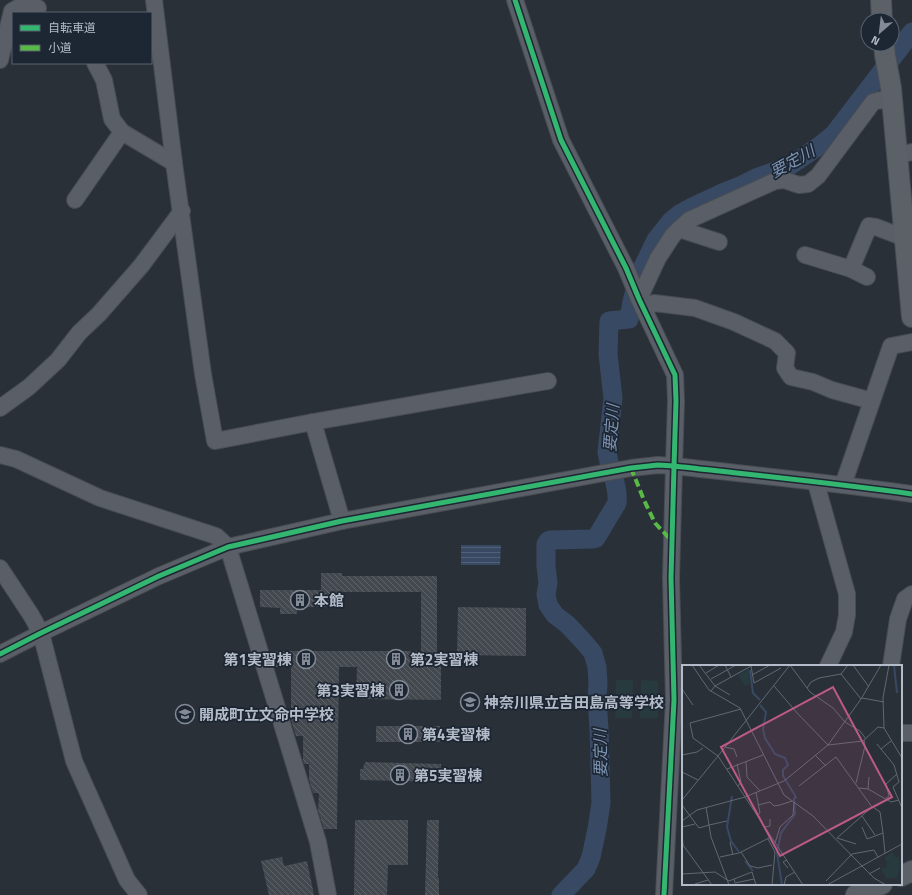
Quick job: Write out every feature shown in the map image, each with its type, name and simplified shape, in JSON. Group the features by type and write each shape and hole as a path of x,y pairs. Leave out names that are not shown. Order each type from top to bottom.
{"main road":[{"path":"880,0 881,12"},
{"path":"885,52 893,102 905,153 905,238 912,317"},
{"path":"902,876 912,871"},
{"path":"856,895 880,885"}],"street":[{"path":"154,0 174,163 182,211 203,374 215,441 313,422 548,381"},
{"path":"515,0 561,140 626,268 641,304 675,375 676,401 671,578 678,701 664,895"},
{"path":"0,60 12,11 21,6 38,7"},
{"path":"96,64 104,80 112,119 122,132 174,163"},
{"path":"641,304 658,258 673,235 689,220 775,181 784,180 799,185 808,184 818,176 873,102 880,100 893,102"},
{"path":"75,200 122,132"},
{"path":"0,408 29,388 58,360 79,333 99,314 141,266 182,211"},
{"path":"851,269 869,226 876,227 905,238"},
{"path":"679,229 718,242"},
{"path":"805,255 851,269 867,277"},
{"path":"641,304 654,303 695,308 734,322 775,341 787,353 785,368 791,377 813,382 832,390 872,402"},
{"path":"843,485 891,346 912,342"},
{"path":"313,422 342,521"},
{"path":"0,455 16,459 100,498 216,536 228,547 318,842 328,895"},
{"path":"0,654 159,576 228,547 342,521 611,471 658,465 674,466 912,494"},
{"path":"816,483 847,594 847,615 844,632 828,665"},
{"path":"0,568 32,615 41,633 74,761 128,880 138,895"},
{"path":"891,665 898,619 906,600 912,594"},
{"path":"902,733 912,734"}],"green space":[{"path":"616,680 633,680 632,718 615,718"},
{"path":"641,680 658,681 658,718 640,718"}],"water":[{"path":"461,545 501,545 500,565 461,565"}],"building":[{"path":"321,573 342,573 342,576 437,576 437,652 441,652 441,700 356,699 357,667 339,667 337,829 324,829 318,810 319,793 313,793 309,780 309,764 304,764 303,760 303,736 296,736 291,720 291,667 275,667 270,651 421,651 421,592 340,592 340,607 297,607 297,614 280,614 280,608 260,607 260,590 321,590"},
{"path":"458,607 526,608 526,656 457,655"},
{"name":"第4実習棟","path":"376,726 440,726 440,742 376,742"},
{"name":"第5実習棟","path":"365,762 441,764 441,782 360,780 360,769 363,769"},
{"path":"355,820 408,820 408,865 388,865 387,895 354,895"},
{"path":"427,820 439,820 439,895 425,895"},
{"path":"282,857 284,866 307,861 314,895 269,895 261,861"}],"waterway":[{"name":"要定川","path":"561,895 586,869 591,857 597,829 601,803 597,699 598,683 597,667 593,653 567,624 555,615 548,605 546,594 548,583 546,544 550,540 596,538 617,503 617,490 607,452 613,398 608,354 609,321 629,319 639,275 656,240 671,221 692,207 756,178 791,165 822,144 834,134 912,32"}],"marked path":[{"path":"631,468 655,523 672,541"}],"cycle path":[{"path":"515,0 561,140 626,268 675,375 676,401 671,578 674,700 664,895"},
{"path":"0,654 159,576 228,547 342,521 631,468 658,465 674,466 912,494"}],"place":[{"name":"本館","path":"300,600"},
{"name":"第1実習棟","path":"306,659"},
{"name":"第2実習棟","path":"396,659"},
{"name":"第3実習棟","path":"399,690"},
{"name":"神奈川県立吉田島高等学校","path":"470,702"},
{"name":"開成町立文命中学校","path":"185,714"},
{"name":"第4実習棟","path":"408,734"},
{"name":"第5実習棟","path":"400,775"}]}
